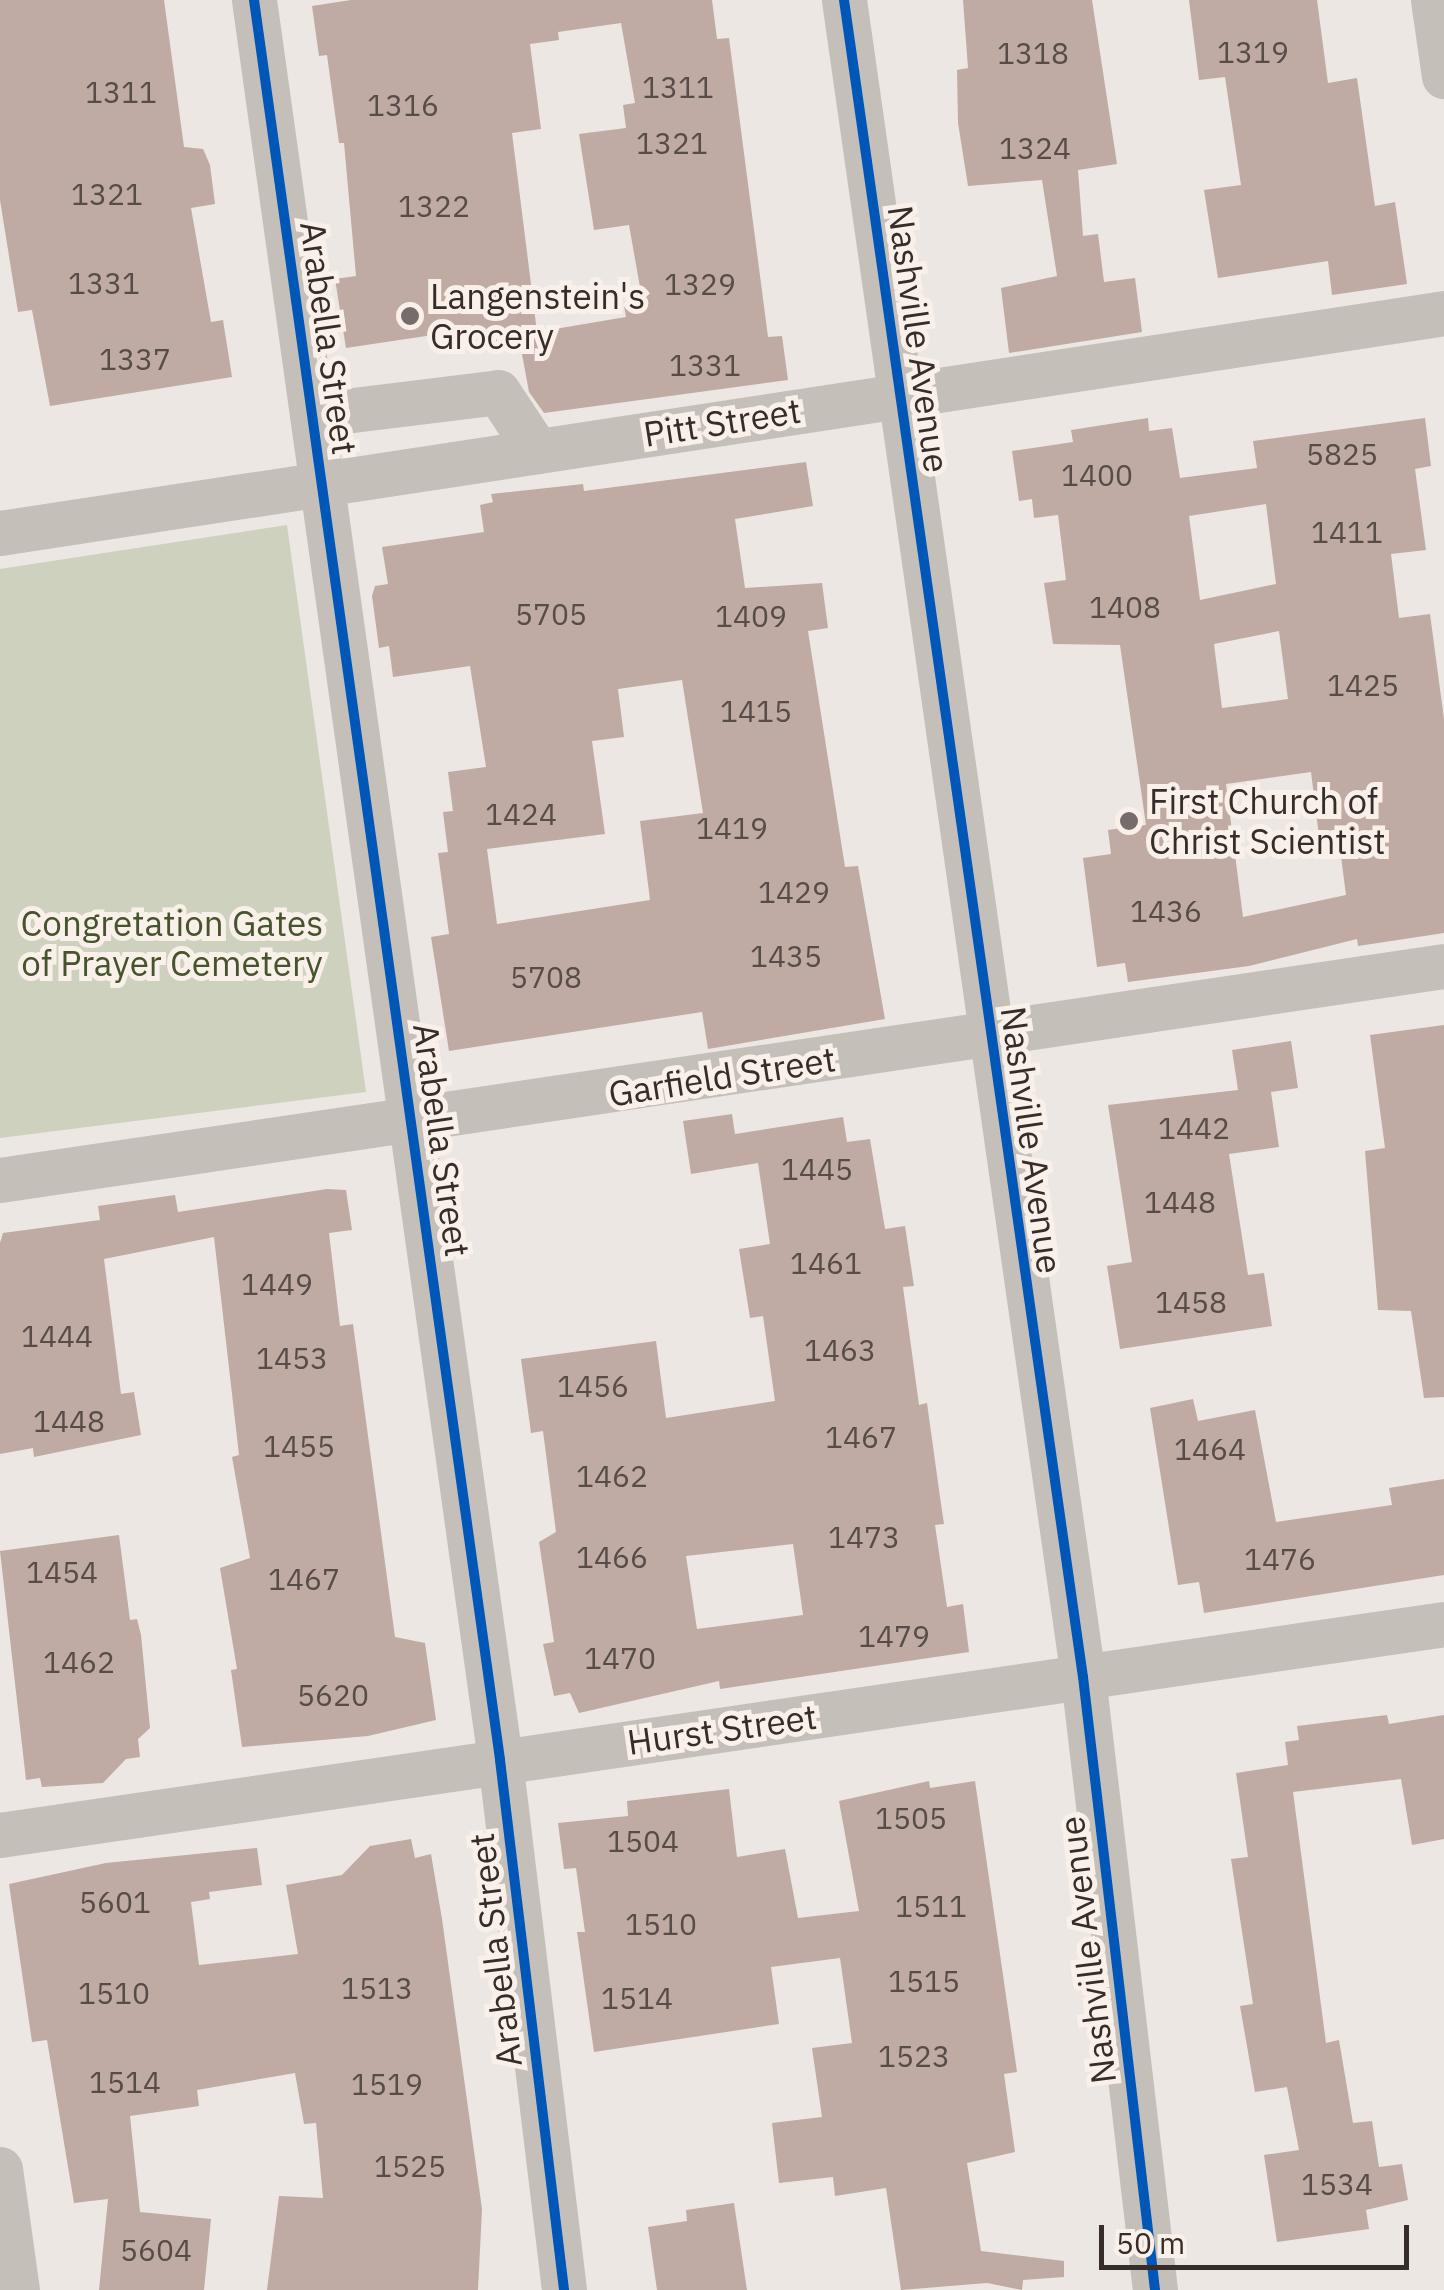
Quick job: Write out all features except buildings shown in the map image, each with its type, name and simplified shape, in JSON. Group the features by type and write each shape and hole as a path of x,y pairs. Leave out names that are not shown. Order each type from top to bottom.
{"street":[{"name":"Arabella Street","path":"254,0 500,1760 564,2290"},
{"name":"Nashville Avenue","path":"844,0 1083,1677 1155,2290"},
{"path":"1433,0 1444,76"},
{"name":"Pitt Street","path":"0,533 1444,313"},
{"path":"312,415 498,392 537,451"},
{"name":"Garfield Street","path":"0,1180 412,1123 1444,966"},
{"name":"Hurst Street","path":"0,1835 1444,1624"},
{"path":"0,2169 17,2290"}],"green space":[{"name":"Congretation Gates of Prayer Cemetery","path":"287,525 366,1092 0,1138 0,569"}],"cycle path":[{"path":"254,0 500,1760 564,2290"},
{"path":"844,0 1083,1677 1155,2290"}],"place":[{"name":"Langenstein's Grocery","path":"410,316"},
{"name":"First Church of Christ Scientist","path":"1129,821"}]}
